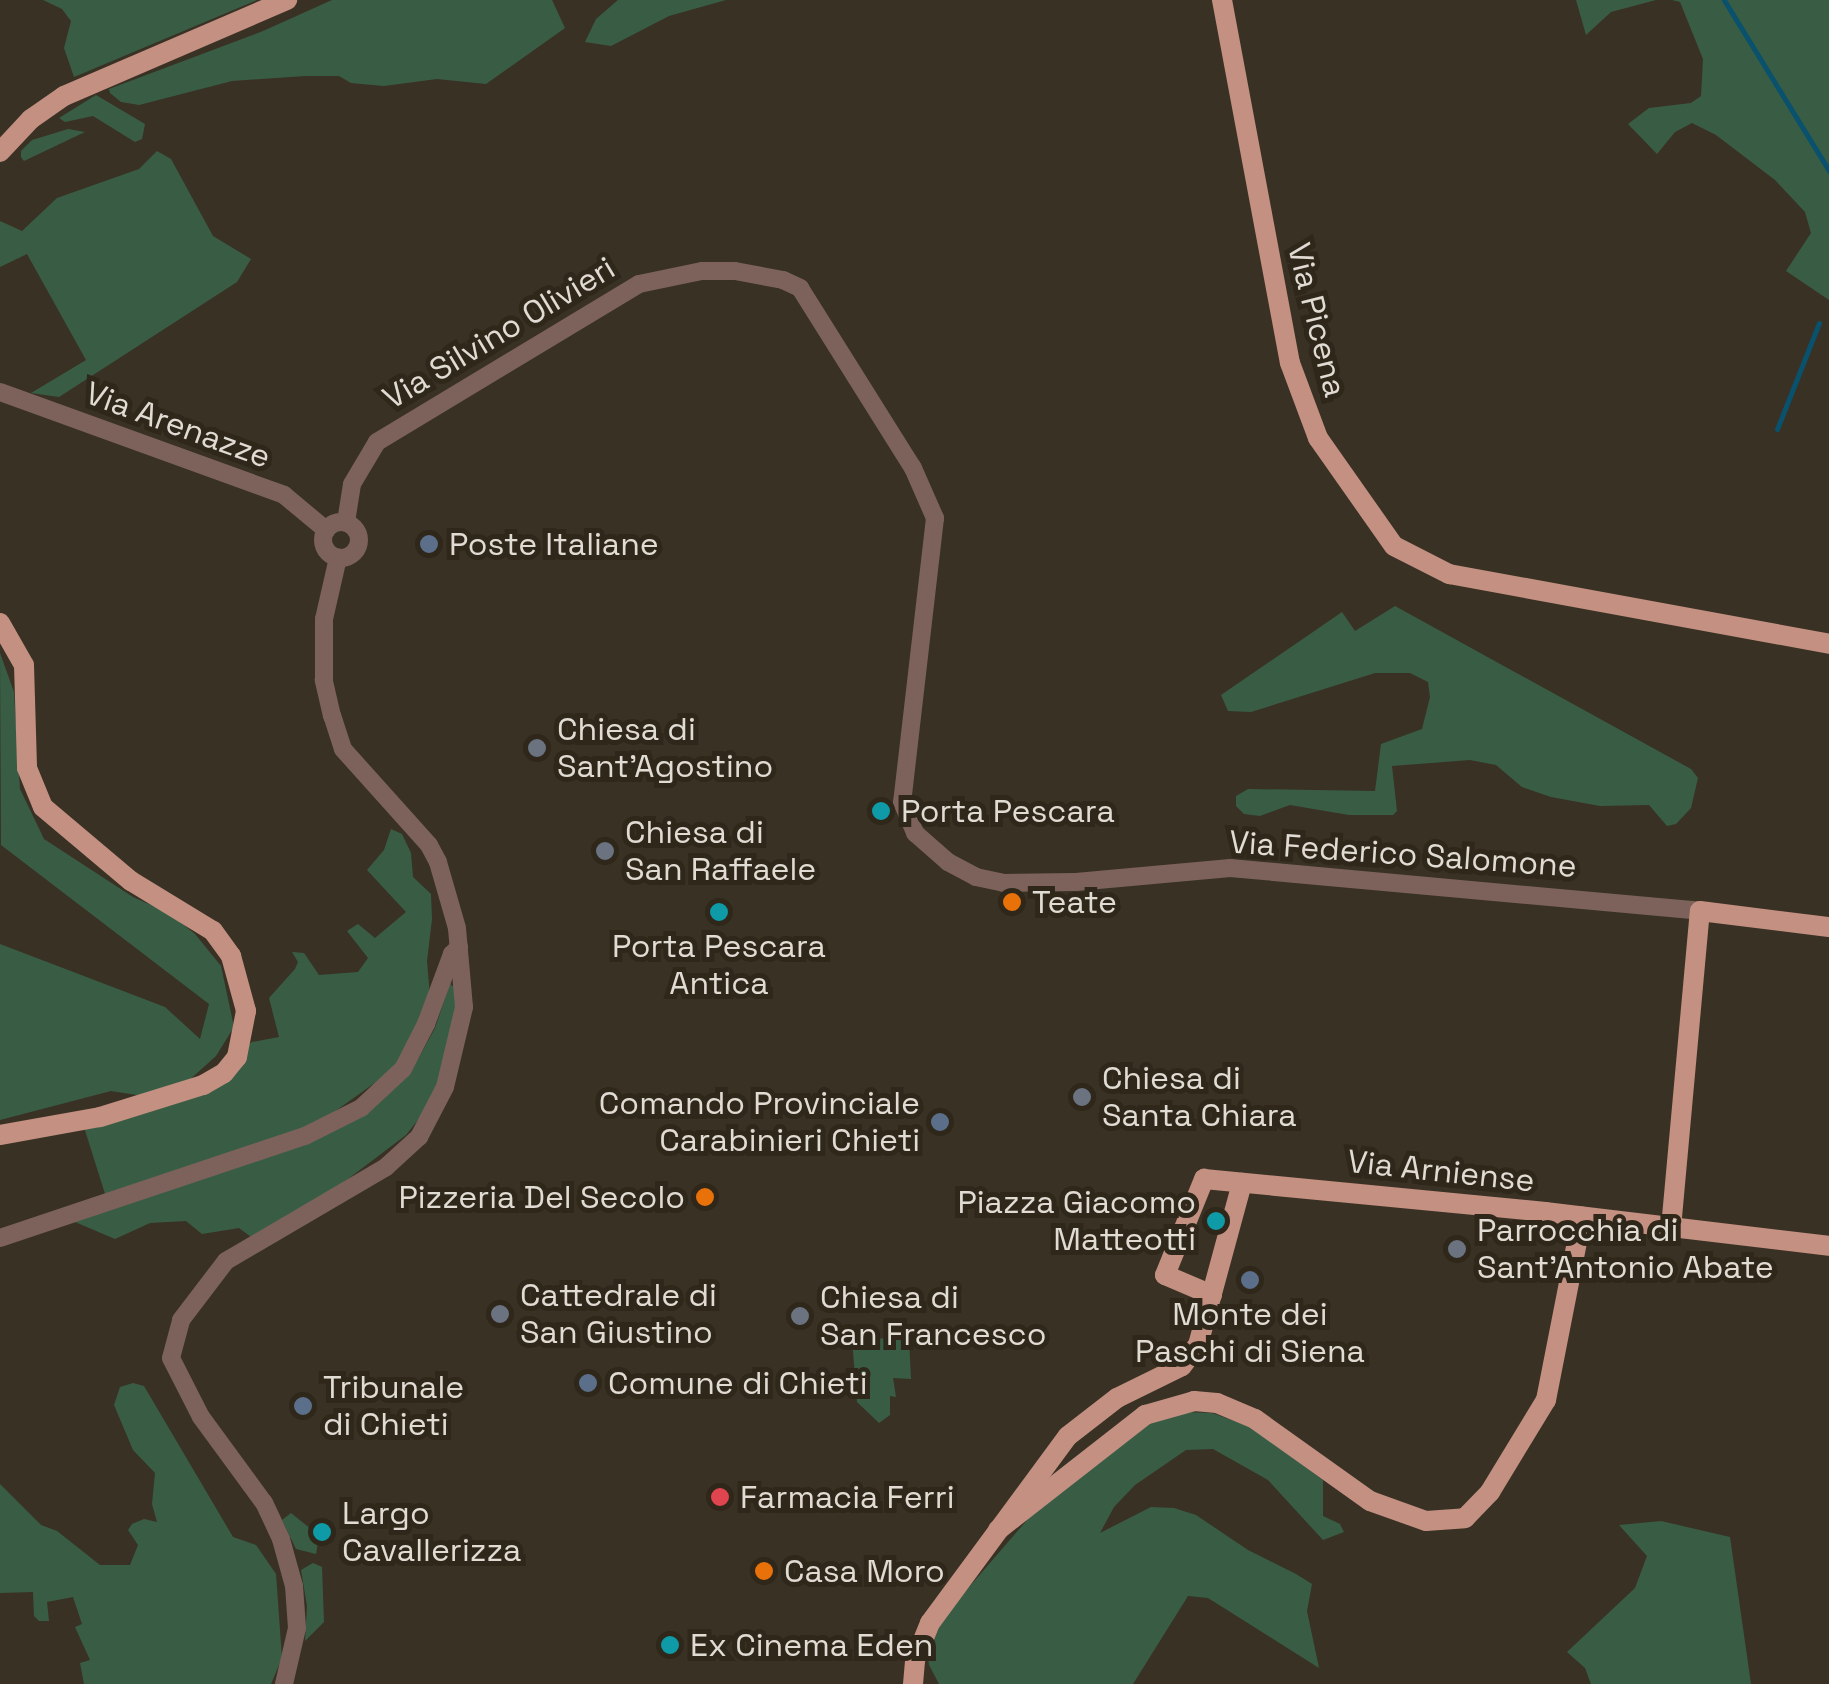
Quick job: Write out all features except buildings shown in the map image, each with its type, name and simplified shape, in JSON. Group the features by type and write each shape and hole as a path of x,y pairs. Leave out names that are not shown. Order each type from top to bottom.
{"main road":[{"path":"0,152 38,114 116,72 287,0"},
{"name":"Via Picena","path":"1222,0 1290,363 1318,438 1394,546 1449,574 1829,644"},
{"path":"0,623 24,665 28,768 43,807 131,881 213,930 231,956 246,1012 237,1057 224,1072 203,1085 100,1116 0,1135"},
{"path":"1671,1228 1700,911"},
{"name":"Via Federico Salomone","path":"1700,911 1829,927"},
{"name":"Via Arniense","path":"1212,1295 1165,1275 1204,1179 1829,1246"},
{"path":"913,1684 921,1640 930,1623 1068,1436 1117,1398 1182,1366 1198,1345 1242,1183"},
{"path":"998,1530 1145,1415 1194,1401 1217,1403 1255,1419 1370,1501 1426,1521 1465,1518 1490,1492 1546,1400 1582,1217"}],"street":[{"name":"Via Silvino Olivieri","path":"346,522 352,484 377,442 639,284 702,272 736,271 800,288 913,468 935,518 902,802 922,842"},
{"name":"Via Arenazze","path":"0,392 284,495 326,530"},
{"path":"334,522 346,522 355,527 360,541 350,556 338,558 324,547 326,530 334,522"},
{"path":"284,1684 297,1628 297,1606 281,1539 264,1503 190,1394 172,1358 180,1320 226,1261 386,1167 420,1136 445,1087 464,1007 460,947 444,876 429,845 344,750 332,716 324,680 324,618 338,558"},
{"name":"Via Federico Salomone","path":"922,842 976,876 1004,883 1076,882 1230,868 1615,900 1700,911"},
{"path":"0,1238 304,1136 361,1108 402,1069 426,1024 452,954 460,947"}],"green space":[{"path":"43,0 257,0 74,77 64,48 71,21 62,9"},
{"path":"332,0 552,0 565,28 486,84 437,79 384,86 351,83 339,76 305,76 232,81 139,105 121,102 110,93 109,89 263,31"},
{"path":"618,0 726,0 669,16 611,46 585,42 596,19"},
{"path":"1576,0 1656,0 1611,12 1586,35"},
{"path":"1672,0 1829,0 1829,300 1786,271 1811,233 1805,212 1775,180 1716,135 1692,123 1675,132 1657,154 1628,124 1649,108 1691,103 1701,96 1703,59 1680,2"},
{"path":"96,95 145,124 142,139 135,142 93,116 65,122 59,118"},
{"path":"68,129 85,132 24,161 21,157 21,151 32,140"},
{"path":"157,151 171,159 213,236 251,259 237,282 59,397 31,393 86,360 27,254 0,267 0,221 22,231 57,198 139,169"},
{"path":"1395,606 1691,769 1698,778 1691,808 1676,824 1667,826 1649,805 1600,806 1551,797 1522,787 1496,765 1470,760 1392,766 1397,811 1393,815 1349,815 1290,805 1260,816 1244,814 1236,806 1236,796 1248,789 1375,791 1381,744 1422,729 1430,697 1428,682 1410,673 1375,673 1251,712 1228,711 1221,695 1342,612 1355,631"},
{"path":"0,653 14,692 20,789 44,839 133,897 169,913 195,934 221,966 234,1027 216,1056 186,1083 150,1097 111,1091 0,1120 0,944 165,1007 200,1039 209,1004 1,845"},
{"path":"391,829 402,834 411,853 413,877 431,894 432,919 427,961 430,997 397,1067 313,1127 106,1197 83,1124 175,1100 252,1042 279,1037 269,998 295,969 298,962 292,952 304,953 319,975 358,972 368,958 347,931 358,924 375,938 406,912 367,870 384,850"},
{"path":"450,984 459,991 459,1004 436,1091 425,1111 406,1135 336,1188 251,1237 239,1228 202,1234 186,1221 150,1223 115,1239 75,1222 365,1115 410,1074 435,1028"},
{"path":"909,1338 911,1379 893,1378 896,1397 890,1396 890,1415 879,1423 857,1402 852,1339"},
{"path":"133,1383 144,1386 233,1537 256,1545 276,1574 282,1658 271,1684 84,1684 80,1663 90,1660 75,1627 82,1624 73,1597 47,1602 49,1621 39,1621 34,1616 33,1592 0,1593 0,1484 41,1525 57,1531 100,1565 130,1565 138,1545 128,1530 144,1519 157,1522 152,1504 155,1473 133,1450 114,1405 120,1387"},
{"path":"1185,1412 1212,1413 1251,1427 1323,1480 1323,1516 1340,1524 1344,1532 1323,1540 1268,1480 1213,1449 1186,1450 1135,1485 1114,1507 1100,1533 1151,1507 1174,1508 1196,1515 1248,1550 1296,1574 1312,1584 1307,1611 1319,1668 1208,1598 1188,1596 1133,1684 939,1684 929,1665 927,1647 951,1608 1034,1512 1064,1491 1112,1445 1146,1425"},
{"path":"291,1513 311,1529 318,1542 316,1554 296,1549 282,1520"},
{"path":"1661,1521 1730,1537 1751,1684 1591,1684 1585,1668 1567,1652 1635,1588 1647,1556 1619,1525"},
{"path":"313,1563 322,1567 324,1622 305,1641 307,1606 301,1570"}],"waterway":[{"path":"1724,0 1829,171"},
{"path":"1777,429 1819,323"}],"place":[{"name":"Poste Italiane","path":"429,544"},
{"name":"Chiesa di Sant'Agostino","path":"537,748"},
{"name":"Porta Pescara","path":"881,811"},
{"name":"Chiesa di San Raffaele","path":"605,851"},
{"name":"Teate","path":"1012,902"},
{"name":"Porta Pescara Antica","path":"719,912"},
{"name":"Chiesa di Santa Chiara","path":"1082,1097"},
{"name":"Comando Provinciale Carabinieri Chieti","path":"940,1122"},
{"name":"Pizzeria Del Secolo","path":"705,1197"},
{"name":"Piazza Giacomo Matteotti","path":"1216,1221"},
{"name":"Parrocchia di Sant'Antonio Abate","path":"1457,1249"},
{"name":"Monte dei Paschi di Siena","path":"1250,1280"},
{"name":"Cattedrale di San Giustino","path":"500,1314"},
{"name":"Chiesa di San Francesco","path":"800,1316"},
{"name":"Comune di Chieti","path":"588,1383"},
{"name":"Tribunale di Chieti","path":"303,1406"},
{"name":"Farmacia Ferri","path":"720,1497"},
{"name":"Largo Cavallerizza","path":"322,1532"},
{"name":"Casa Moro","path":"764,1571"},
{"name":"Ex Cinema Eden","path":"670,1645"}]}
